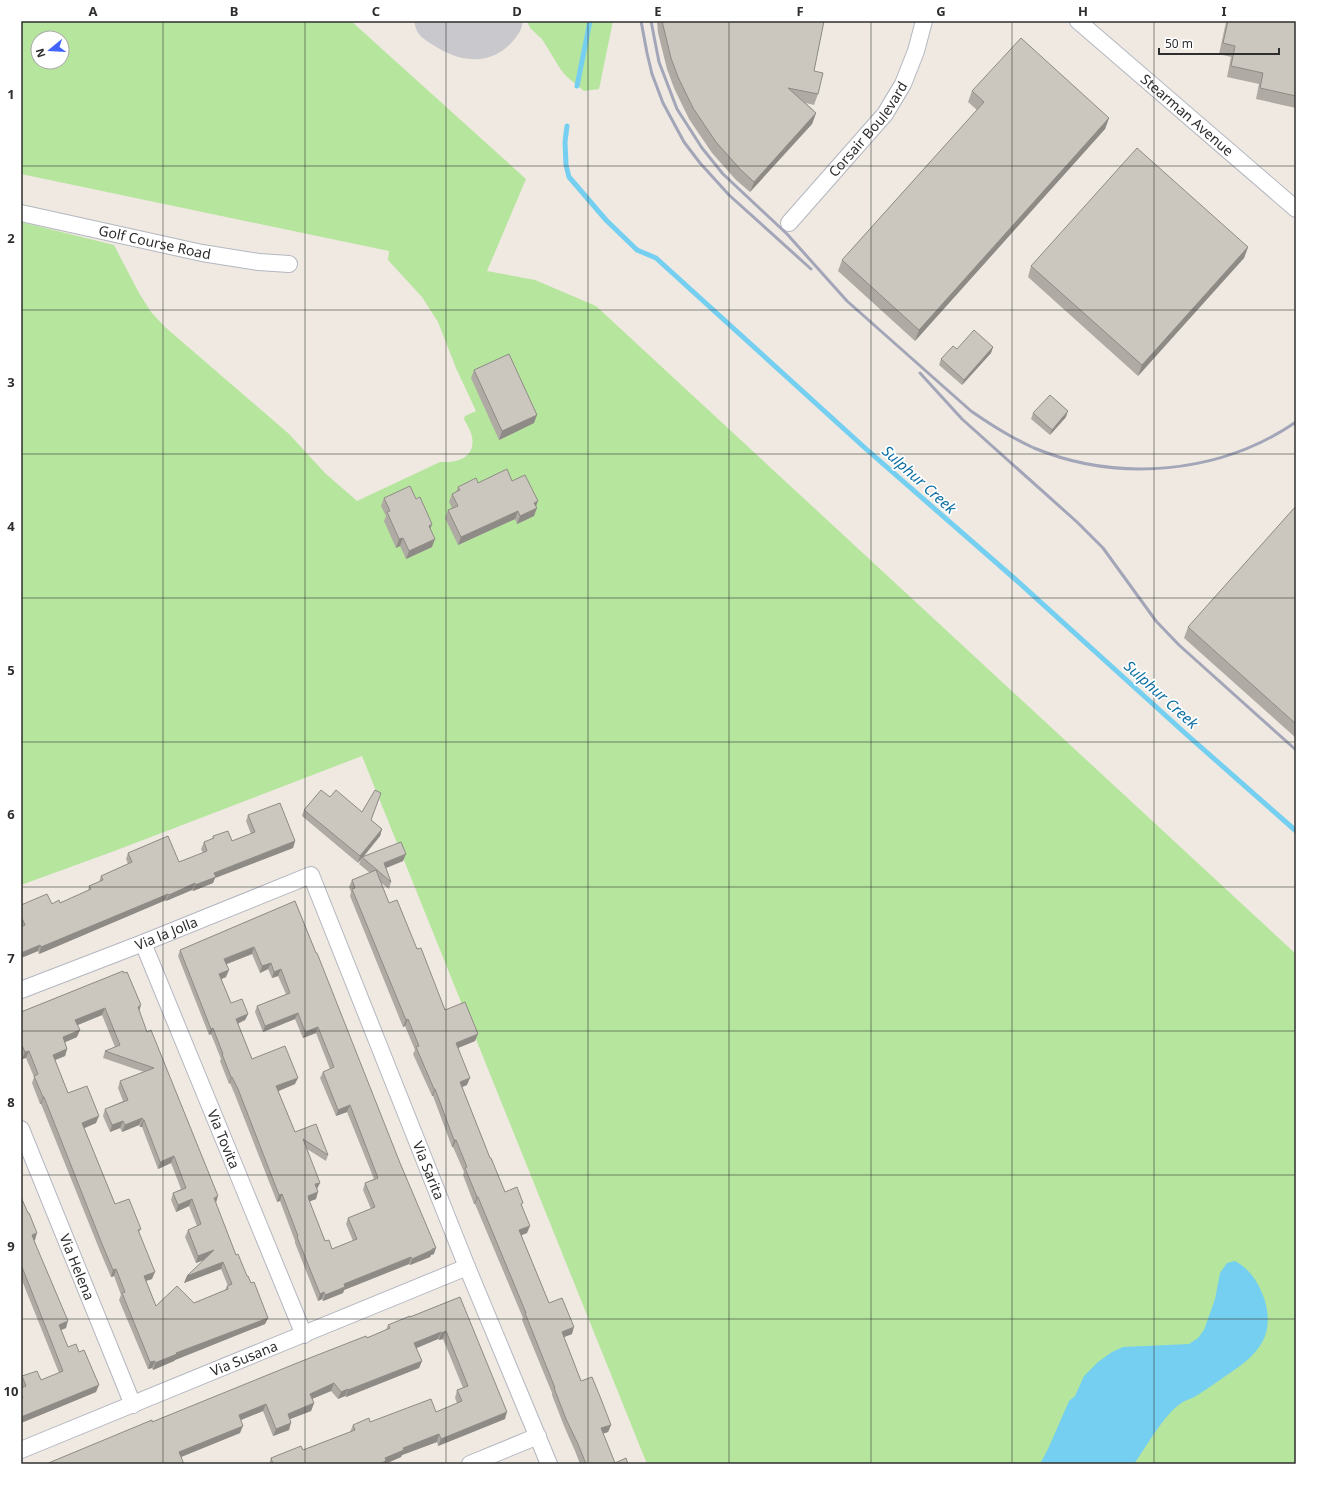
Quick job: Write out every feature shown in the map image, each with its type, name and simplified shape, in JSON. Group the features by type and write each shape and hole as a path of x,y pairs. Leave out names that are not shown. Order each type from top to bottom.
{"street":[{"name":"Corsair Boulevard","path":"789,223 885,114 903,84 916,51 924,21"},
{"name":"Stearman Avenue","path":"1078,21 1296,209"},
{"name":"Golf Course Road","path":"21,213 202,253 259,262 289,264"},
{"name":"Via la Jolla","path":"21,990 143,943 312,874"},
{"name":"Via Sarita","path":"312,874 467,1268 549,1464"},
{"name":"Via Tovita","path":"143,943 304,1334"},
{"name":"Via Helena","path":"21,1129 133,1405"},
{"name":"Via Susana","path":"21,1450 467,1268"},
{"path":"470,1464 538,1436"}],"green space":[{"path":"21,21 351,21 526,179 487,271 535,280 596,306 1296,954 1296,1464 647,1464 362,756 117,850 21,885 21,222 114,245 139,293 151,312 165,327 289,434 325,473 357,501 440,462 464,458 471,450 472,444 471,432 464,419 465,416 476,411 456,368 438,322 422,297 388,260 389,251 21,174"},
{"path":"527,21 613,21 599,89 584,91 566,76 542,39 530,28"}],"water":[{"path":"1235,1261 1245,1268 1256,1281 1264,1298 1267,1312 1268,1324 1265,1335 1254,1354 1235,1370 1200,1394 1174,1409 1161,1424 1134,1464 1040,1464 1069,1401 1075,1396 1084,1376 1098,1362 1112,1352 1123,1347 1189,1344 1198,1338 1204,1330 1215,1299 1220,1273 1227,1263"}],"building":[{"path":"662,21 824,21 814,71 823,73 818,94 788,88 816,113 754,182 716,142 693,108 678,77 671,58"},
{"path":"1228,21 1296,21 1296,96 1260,88 1263,73 1231,66 1235,46 1223,43"},
{"path":"1021,38 1109,118 919,330 842,260 984,102 972,91"},
{"path":"1137,148 1248,247 1142,365 1031,266"},
{"path":"974,330 993,347 964,380 941,359 953,346 957,349"},
{"path":"509,354 537,415 502,431 474,370"},
{"path":"1050,395 1068,411 1052,430 1033,413"},
{"path":"507,469 512,481 525,475 538,501 534,503 537,508 520,516 518,511 461,537 448,510 458,506 452,494 460,490 458,487 476,478 478,483"},
{"path":"410,486 416,499 420,497 432,524 429,526 435,539 409,551 403,538 399,539 387,512 390,511 384,498"},
{"path":"1296,506 1296,724 1188,627"},
{"path":"321,790 330,797 336,790 362,812 375,790 381,793 371,820 382,829 360,856 304,810"},
{"path":"280,803 295,841 214,873 216,877 195,885 195,883 41,947 40,945 21,953 21,927 25,925 21,916 21,905 47,894 52,904 59,900 60,903 91,889 89,886 103,880 101,876 132,862 128,853 168,836 179,862 207,851 204,842 214,838 213,836 228,831 232,841 255,832 248,815"},
{"path":"401,842 406,854 384,863 391,882 362,857"},
{"path":"376,870 389,903 397,900 417,949 421,948 445,1010 465,1002 478,1034 456,1043 470,1078 460,1082 505,1192 517,1187 523,1203 521,1204 530,1226 519,1230 549,1303 562,1298 574,1327 562,1332 581,1381 592,1377 601,1399 611,1425 601,1428 615,1463 626,1458 628,1464 586,1464 566,1419 526,1313 465,1168 467,1167 456,1140 454,1140 435,1089 416,1047 419,1046 408,1019 406,1020 352,889 355,888 352,880"},
{"path":"295,901 400,1163 436,1248 412,1259 411,1257 344,1284 345,1287 325,1295 324,1292 320,1294 297,1237 298,1236 282,1194 279,1195 238,1089 231,1077 213,1028 211,1029 180,950","holes":["254,947 262,966 271,963 274,972 281,969 290,993 257,1006 265,1026 298,1013 305,1032 318,1027 334,1067 323,1072 338,1110 350,1105 378,1178 365,1183 375,1207 348,1218 357,1239 332,1249 329,1240 325,1241 309,1200 308,1196 318,1192 315,1184 320,1183 303,1139 328,1155 316,1124 295,1132 276,1086 298,1078 285,1046 252,1059 236,1019 248,1014 242,999 231,1003 219,974 229,970 224,959"]},
{"path":"123,971 124,973 127,972 141,1005 138,1007 147,1032 151,1030 218,1196 214,1198 236,1255 238,1254 251,1283 254,1282 268,1318 176,1353 177,1354 155,1363 155,1361 150,1362 122,1293 125,1292 116,1269 113,1270 44,1097 34,1076 38,1074 29,1051 25,1052 21,1043 21,1012","holes":["105,1008 120,1045 105,1051 154,1068 120,1081 128,1100 105,1109 112,1125 123,1121 125,1125 142,1118 160,1162 174,1156 186,1188 173,1193 178,1205 192,1199 201,1224 188,1230 198,1256 214,1250 187,1276 223,1262 232,1284 227,1286 228,1289 194,1303 177,1286 156,1306 144,1276 155,1272 138,1230 141,1229 129,1199 115,1204 82,1123 99,1116 87,1086 68,1093 53,1055 67,1049 63,1037 80,1030 75,1020"]},
{"path":"21,1197 37,1233 32,1235 35,1243 68,1321 59,1325 68,1347 76,1344 79,1352 84,1350 99,1385 21,1417 21,1399 23,1398 21,1388 26,1386 22,1376 37,1371 41,1380 63,1371 22,1267 21,1268"},
{"path":"460,1297 507,1412 441,1439 439,1434 403,1448 404,1450 385,1458 386,1461 379,1464 273,1464 271,1458 301,1446 303,1450 355,1430 353,1425 369,1418 370,1422 431,1399 436,1412 462,1401 457,1390 468,1386 446,1331 414,1343 422,1361 348,1390 341,1392 334,1383 310,1394 314,1403 288,1414 291,1423 276,1429 266,1404 239,1415 243,1426 179,1452 184,1464 46,1464 152,1420 152,1422 302,1361 366,1336 367,1338 390,1328 388,1325"}],"waterway":[{"name":"Sulphur Creek","path":"577,86 590,21"},
{"name":"Sulphur Creek","path":"567,126 565,142 566,165 569,177 606,220 637,250 656,258 865,448 1015,579 1186,734 1296,831"}],"taxiway":[{"path":"436,21 453,32 470,38 479,38 487,35 494,30 501,21"}],"railway":[{"path":"641,21 652,74 663,103 684,142 700,163 729,195 811,269"},
{"path":"651,21 659,62 677,109 702,148 723,174 787,234 847,301 971,411 994,426 1034,448 1067,459 1100,466 1134,469 1168,468 1202,462 1235,453 1266,439 1296,422"},
{"path":"920,373 962,419 1077,522 1103,548 1156,621 1179,645 1296,750"}]}
